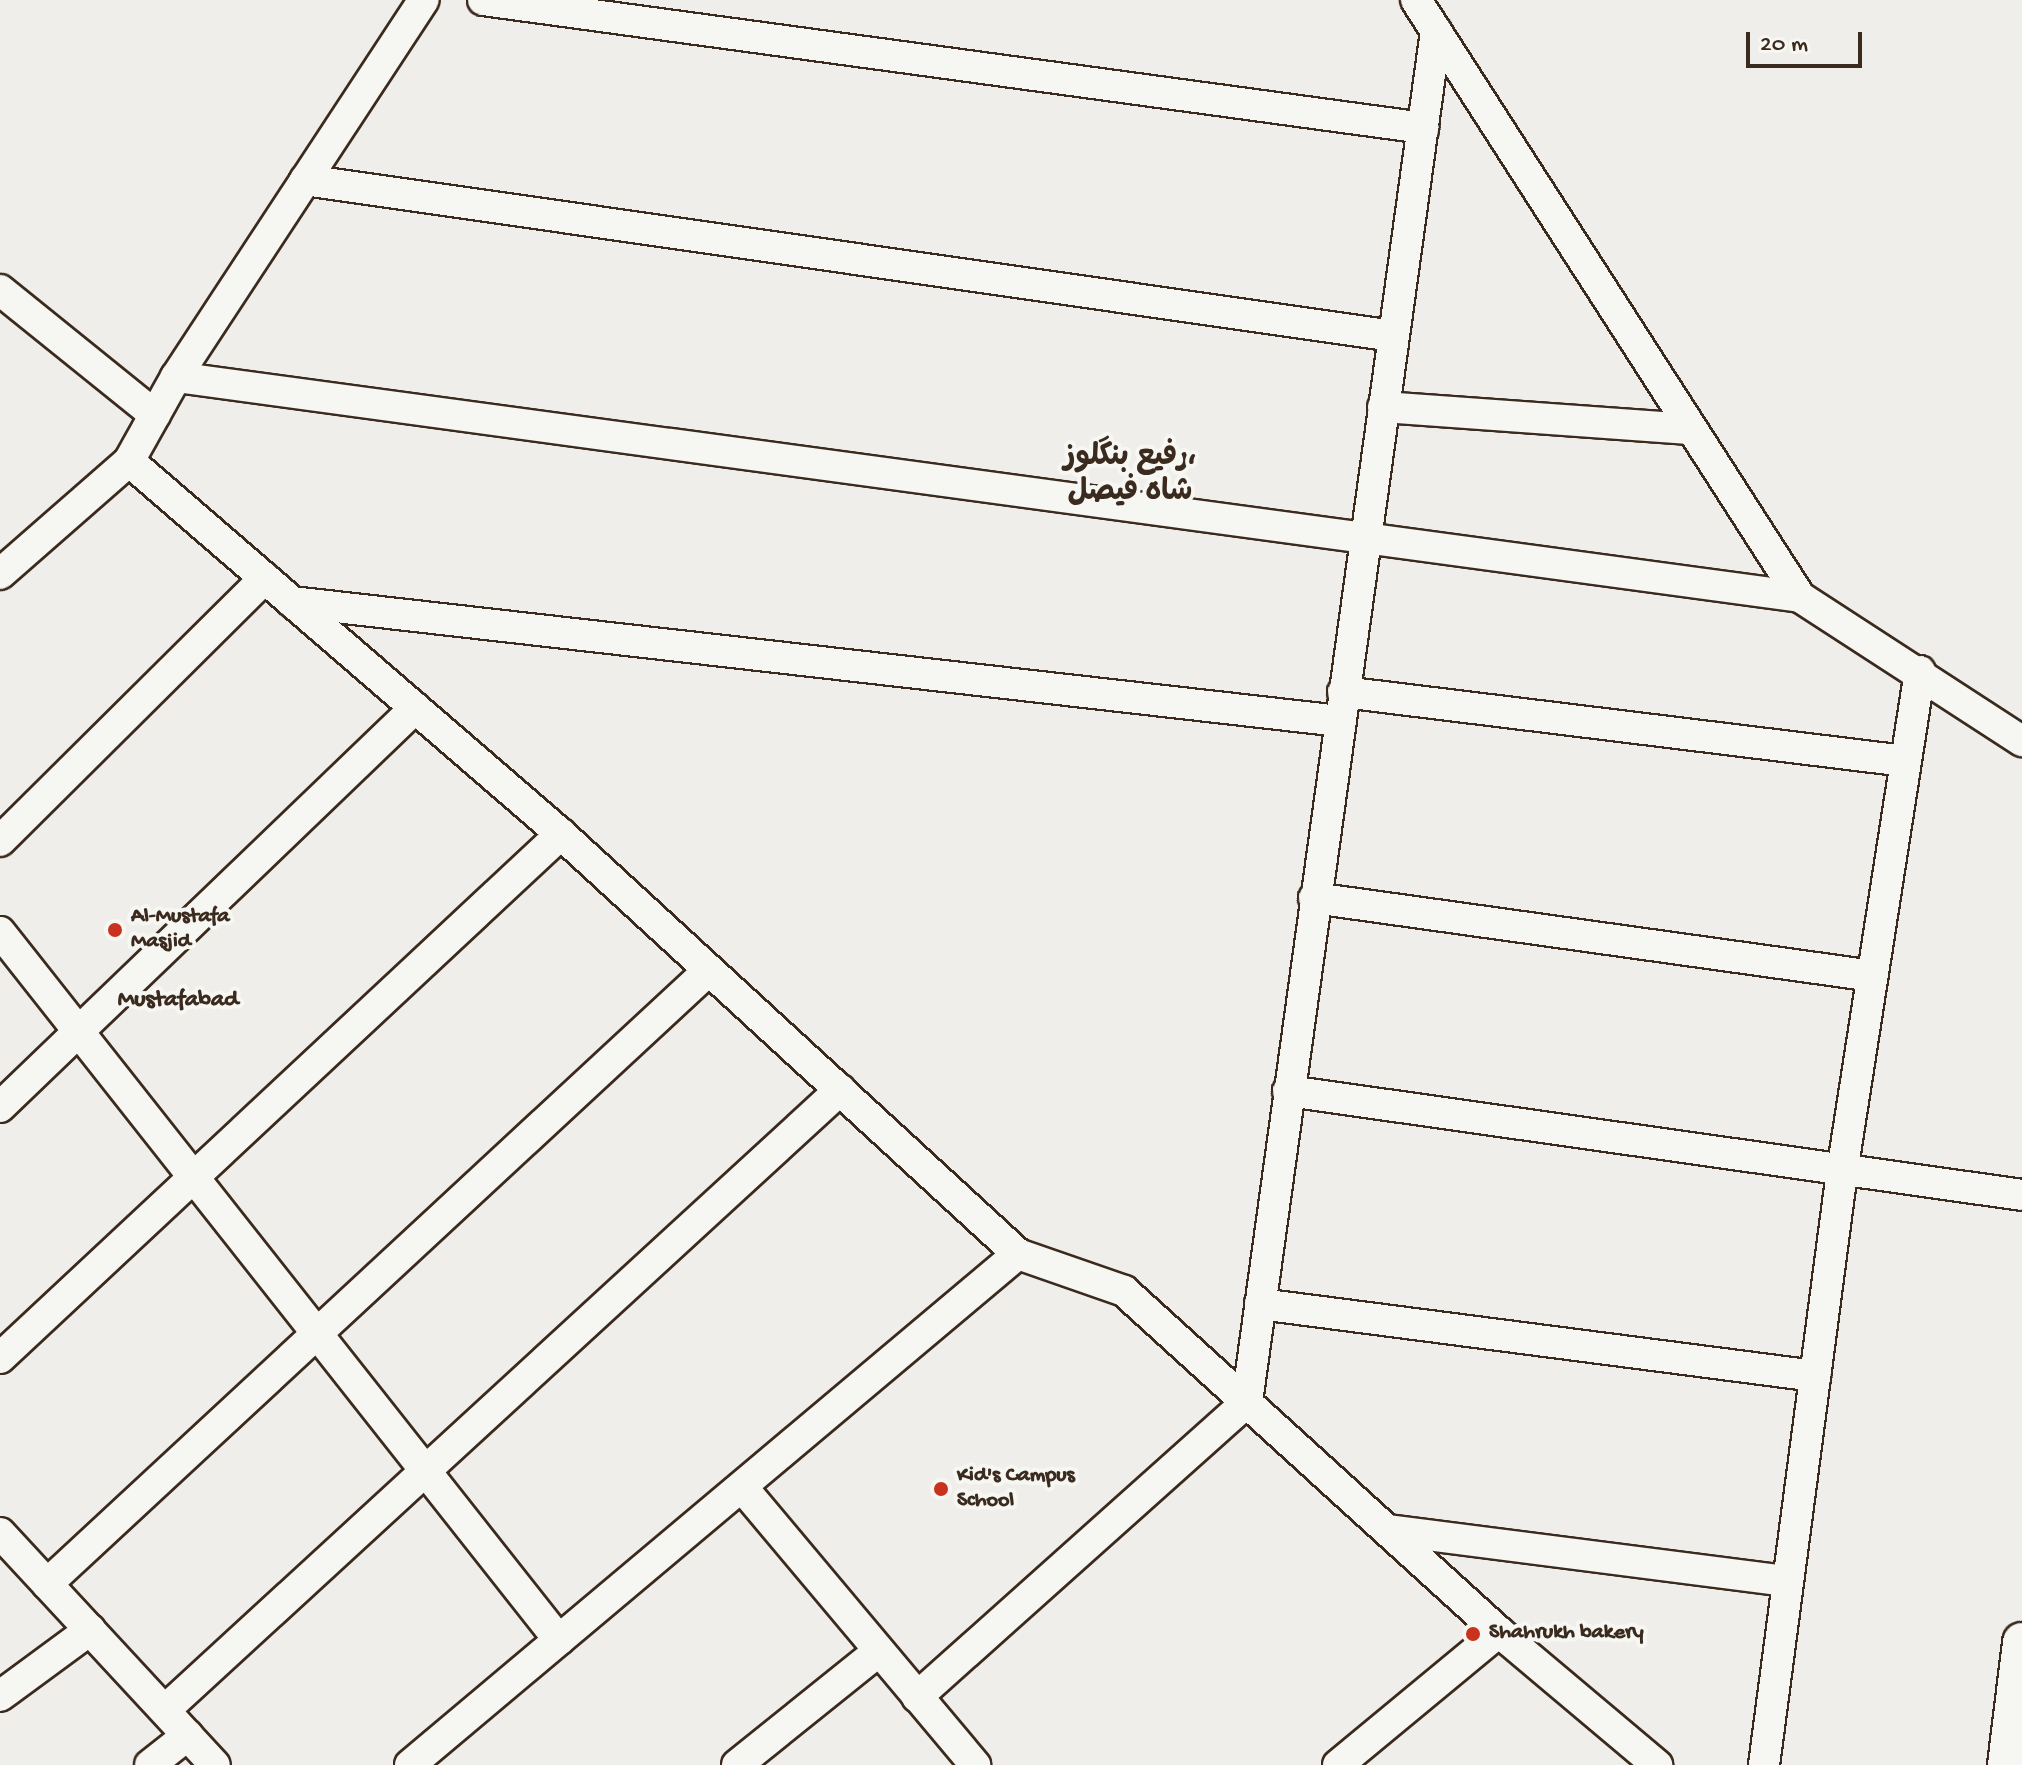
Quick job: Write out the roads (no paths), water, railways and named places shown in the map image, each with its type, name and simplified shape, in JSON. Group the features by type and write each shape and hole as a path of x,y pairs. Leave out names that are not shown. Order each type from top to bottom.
{"street":[{"path":"0,574 129,461 176,377 424,0"},
{"path":"483,0 1423,128"},
{"path":"1416,0 1689,429 1800,597"},
{"path":"917,1697 1247,1402 1314,898 1436,31"},
{"path":"305,180 1393,336"},
{"path":"0,290 155,415"},
{"path":"176,377 1364,542 1800,597 1920,671 2022,741"},
{"path":"1383,407 1689,429"},
{"path":"129,461 561,834 1018,1254 1124,1291 1499,1632 1657,1765"},
{"path":"0,841 265,578"},
{"path":"292,602 1905,761"},
{"path":"1764,1765 1842,1172 1920,671"},
{"path":"0,1107 415,708"},
{"path":"0,1358 561,834"},
{"path":"1314,898 1873,976"},
{"path":"0,932 559,1640"},
{"path":"47,1584 318,1336 709,970"},
{"path":"165,1710 840,1090"},
{"path":"1288,1091 1842,1172 2022,1195"},
{"path":"410,1765 1018,1254"},
{"path":"1260,1304 1815,1376"},
{"path":"742,1487 975,1765"},
{"path":"1388,1530 1788,1581"},
{"path":"0,1533 215,1765"},
{"path":"0,1696 90,1630"},
{"path":"1338,1765 1499,1632"},
{"path":"2007,1765 2022,1642"},
{"path":"737,1765 879,1651"},
{"path":"150,1765 188,1735"}],"place":[{"name":"Al-Mustafa Masjid","path":"115,930"},
{"name":"Kid's Campus School","path":"941,1489"},
{"name":"Shahrukh bakery","path":"1473,1634"}],"district":[{"name":"رفیع بنگلوز، شاہ فیصل","path":"1130,476"},
{"name":"Mustafabad","path":"178,1001"}]}
